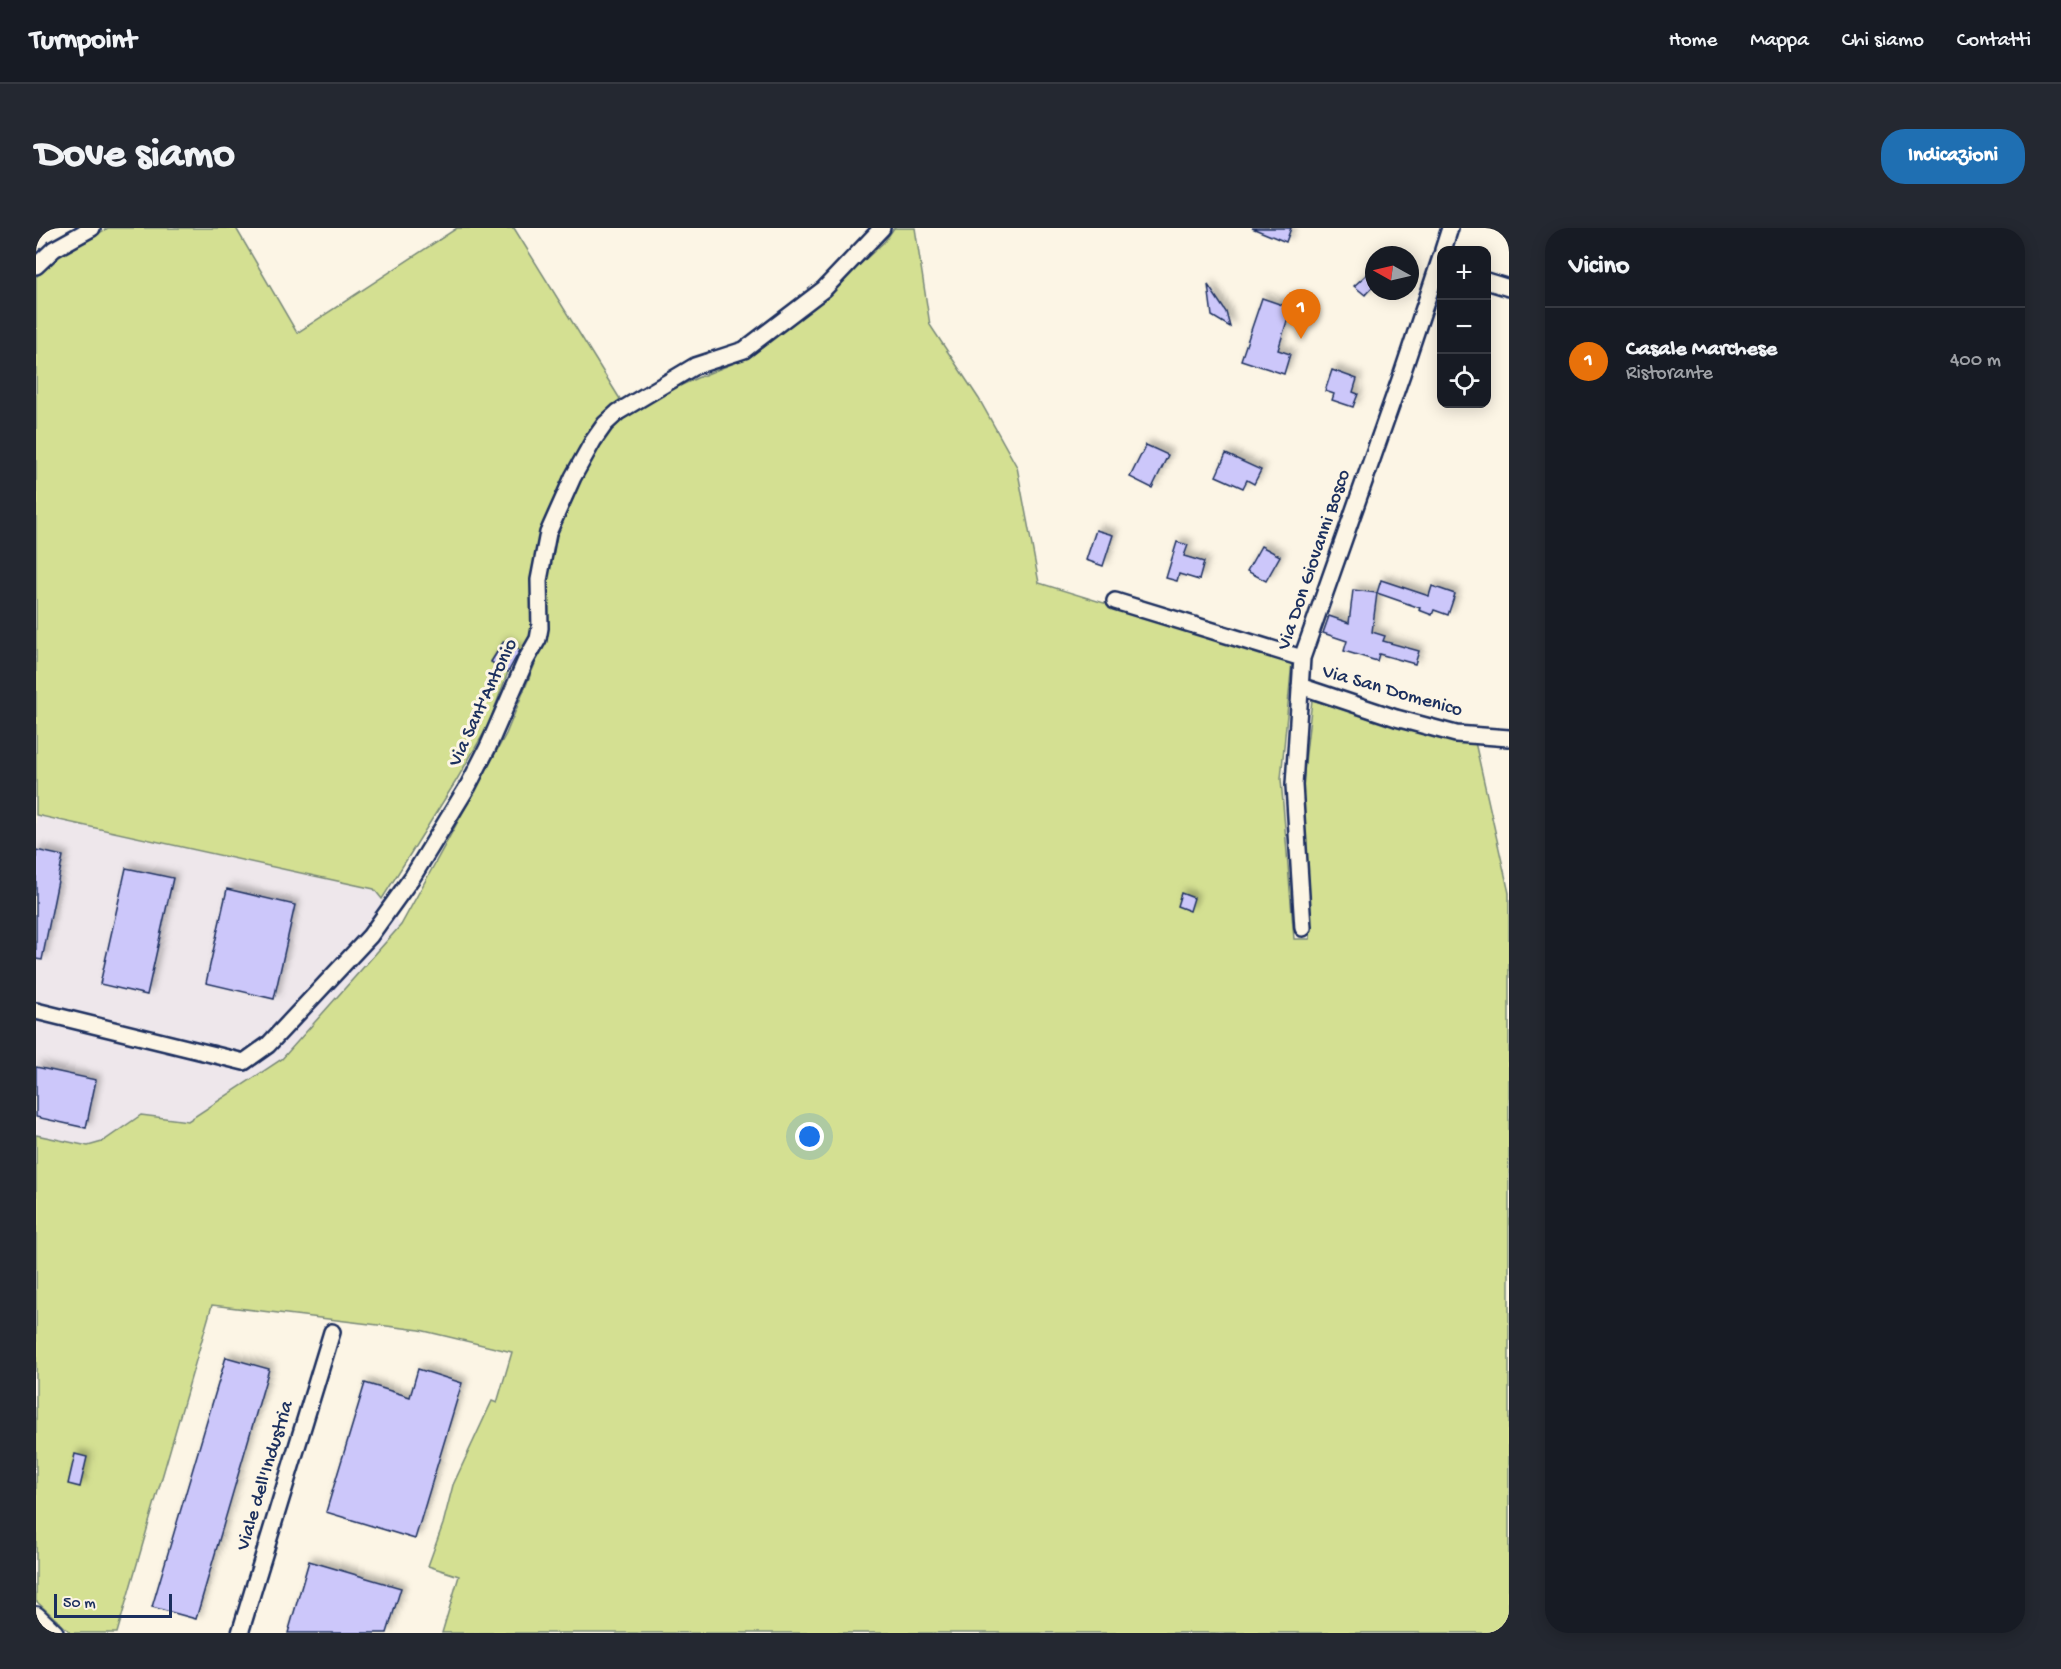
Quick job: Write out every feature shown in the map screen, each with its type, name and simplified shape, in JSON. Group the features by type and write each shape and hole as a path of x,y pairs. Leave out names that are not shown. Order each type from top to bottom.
{"street":[{"path":"36,266 54,249 92,228"},
{"name":"Via Sant'Antonio","path":"39,1012 244,1062 268,1045 370,936 413,876 468,786 488,747 526,660 538,639 540,628 539,580 551,525 578,468 605,424 618,412 695,366 744,350 824,289 882,228"},
{"name":"Via Don Giovanni Bosco","path":"1445,246 1450,228"},
{"name":"Via Don Giovanni Bosco","path":"1303,928 1294,785 1302,658 1437,272"},
{"path":"1491,283 1509,288"},
{"path":"1116,601 1302,658"},
{"name":"Via San Domenico","path":"1300,686 1396,718 1455,734 1509,738"},
{"name":"Viale dell'Industria","path":"240,1633 332,1332"},
{"path":"36,1616 54,1633"}],"shaded area":[{"path":"36,815 375,890 401,925 282,1059 188,1121 141,1115 102,1142 88,1146 36,1135"}],"green space":[{"path":"108,228 236,228 297,333 457,228 514,228 620,399 592,428 545,518 534,566 531,605 533,628 530,638 521,651 504,641 491,661 508,672 488,726 382,899 374,889 36,815 36,277 59,255"},
{"path":"894,228 915,228 930,325 979,399 1017,467 1039,583 1292,661 1281,779 1294,939 1310,939 1302,789 1312,700 1443,739 1475,742 1509,893 1509,1633 442,1633 459,1576 428,1566 443,1524 453,1485 492,1401 497,1403 512,1352 420,1330 212,1305 117,1633 71,1633 36,1601 36,1135 88,1146 102,1142 141,1115 188,1121 282,1059 401,925 506,734 546,637 547,570 552,538 597,442 621,413 749,357 825,297 885,241"}],"building":[{"path":"1252,228 1291,228 1286,242"},
{"path":"1365,276 1365,295 1354,286"},
{"path":"1208,285 1226,312 1230,327 1212,316"},
{"path":"1262,298 1291,308 1278,350 1290,354 1284,374 1241,360"},
{"path":"1332,370 1357,379 1353,392 1358,394 1353,407 1332,400 1334,394 1325,391"},
{"path":"1146,445 1168,455 1152,488 1130,477"},
{"path":"1226,454 1261,470 1254,484 1247,480 1243,488 1216,476"},
{"path":"1096,530 1113,535 1103,566 1086,560"},
{"path":"1177,542 1188,545 1184,556 1204,562 1199,580 1179,574 1177,581 1166,578"},
{"path":"1261,546 1280,556 1266,581 1247,571"},
{"path":"1381,580 1429,596 1432,586 1455,594 1448,615 1434,610 1432,615 1419,610 1420,608 1377,593"},
{"path":"1353,590 1377,593 1372,632 1385,636 1383,641 1419,651 1415,664 1379,654 1377,661 1344,651 1347,641 1323,633 1329,616 1349,623"},
{"path":"504,641 520,650 508,672 491,662"},
{"path":"36,850 63,856 42,960 36,959"},
{"path":"126,868 173,878 147,995 100,984"},
{"path":"227,889 295,905 274,999 206,983"},
{"path":"1181,893 1194,898 1190,911 1177,906"},
{"path":"36,1067 96,1080 86,1128 36,1117"},
{"path":"226,1357 269,1369 196,1619 152,1607"},
{"path":"418,1369 462,1383 415,1539 326,1512 365,1383 410,1397"},
{"path":"75,1454 87,1457 80,1487 68,1484"},
{"path":"309,1561 401,1588 387,1633 288,1633"}],"place":[{"name":"Casale Marchese","path":"1301,339"}]}
